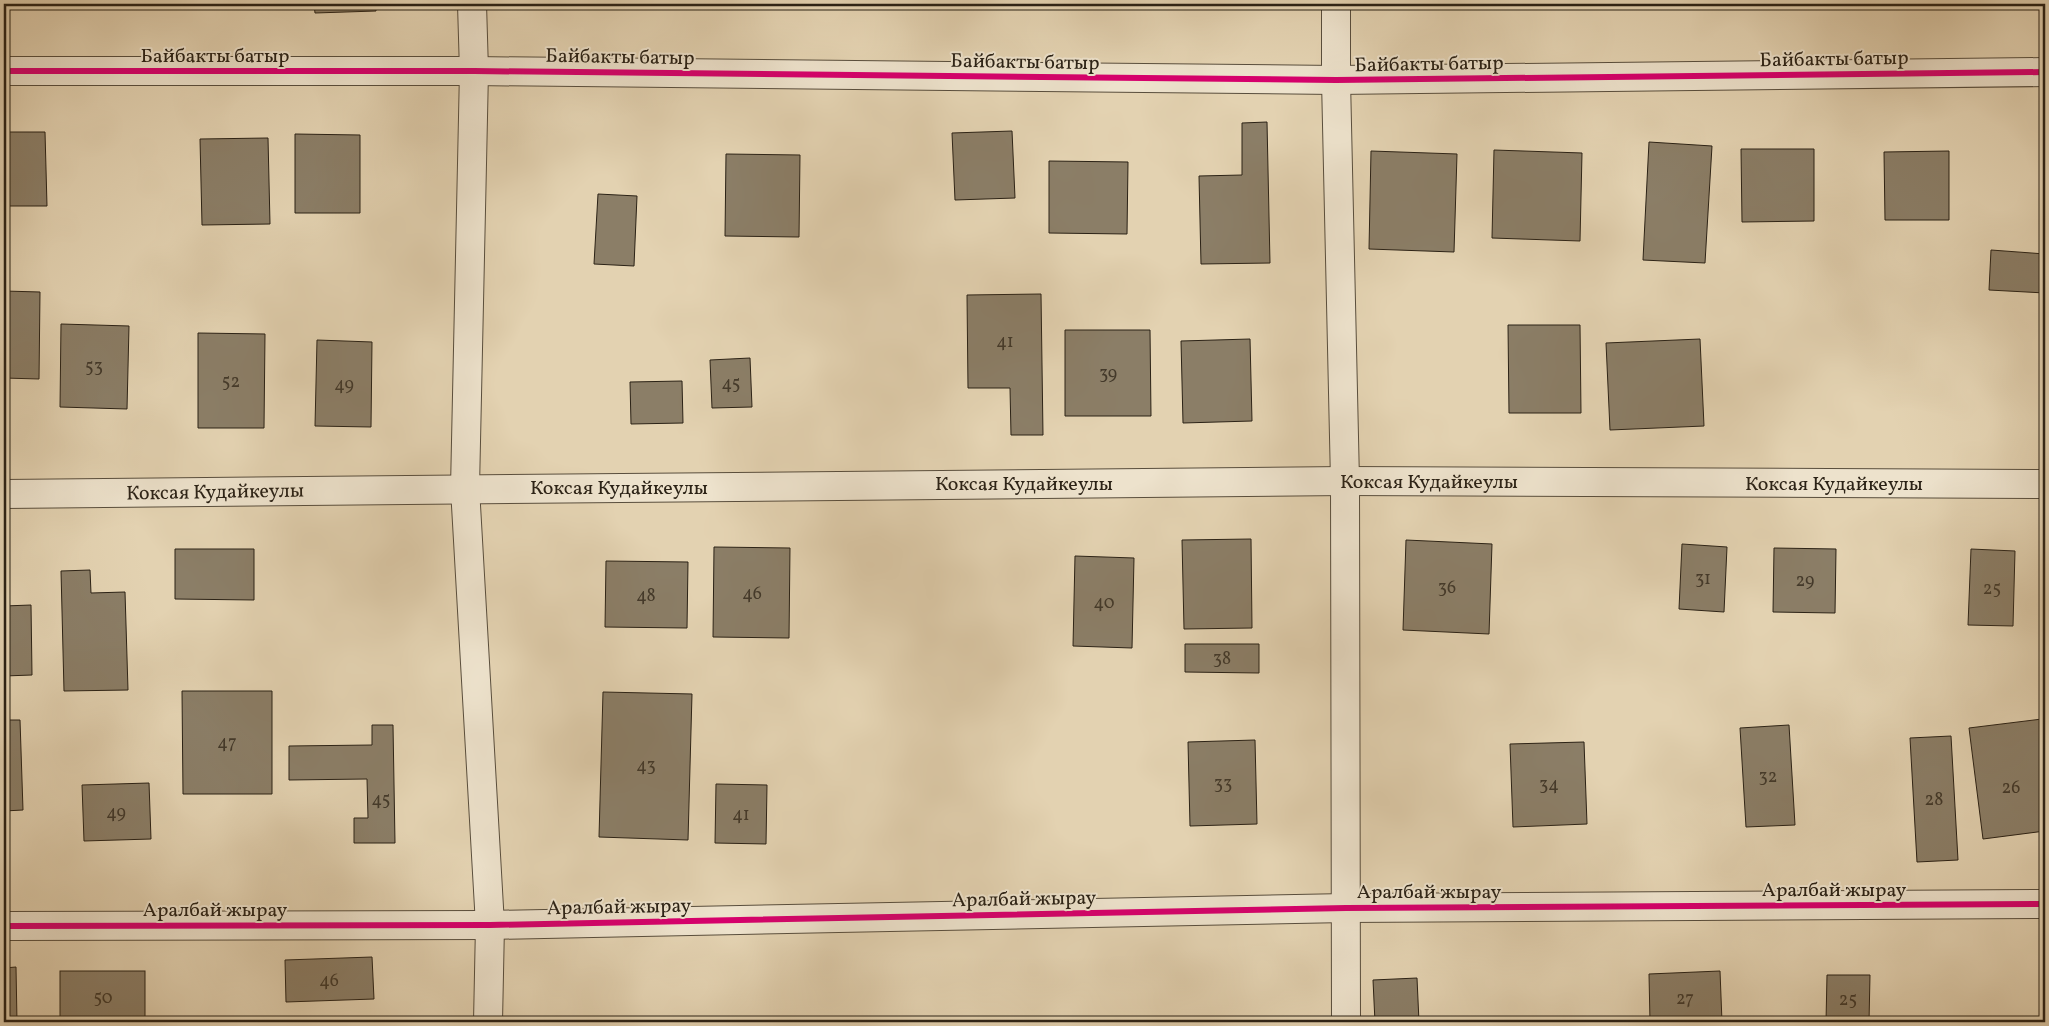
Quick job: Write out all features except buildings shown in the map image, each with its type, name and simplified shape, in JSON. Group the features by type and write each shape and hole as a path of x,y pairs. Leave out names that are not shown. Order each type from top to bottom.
{"street":[{"path":"472,4 474,71 465,488 490,925 488,1022"},
{"path":"1336,4 1345,481 1346,1022"},
{"name":"Байбакты батыр","path":"4,71 474,71 1336,80 2045,72"},
{"name":"Коксая Кудайкеулы","path":"4,494 465,488 1345,481 2045,484"},
{"name":"Аралбай жырау","path":"4,926 490,925 1346,908 2045,904"}],"cycle path":[{"path":"4,71 474,71 1336,80 2045,72"},
{"path":"4,926 490,925 1346,908 2045,904"}]}
